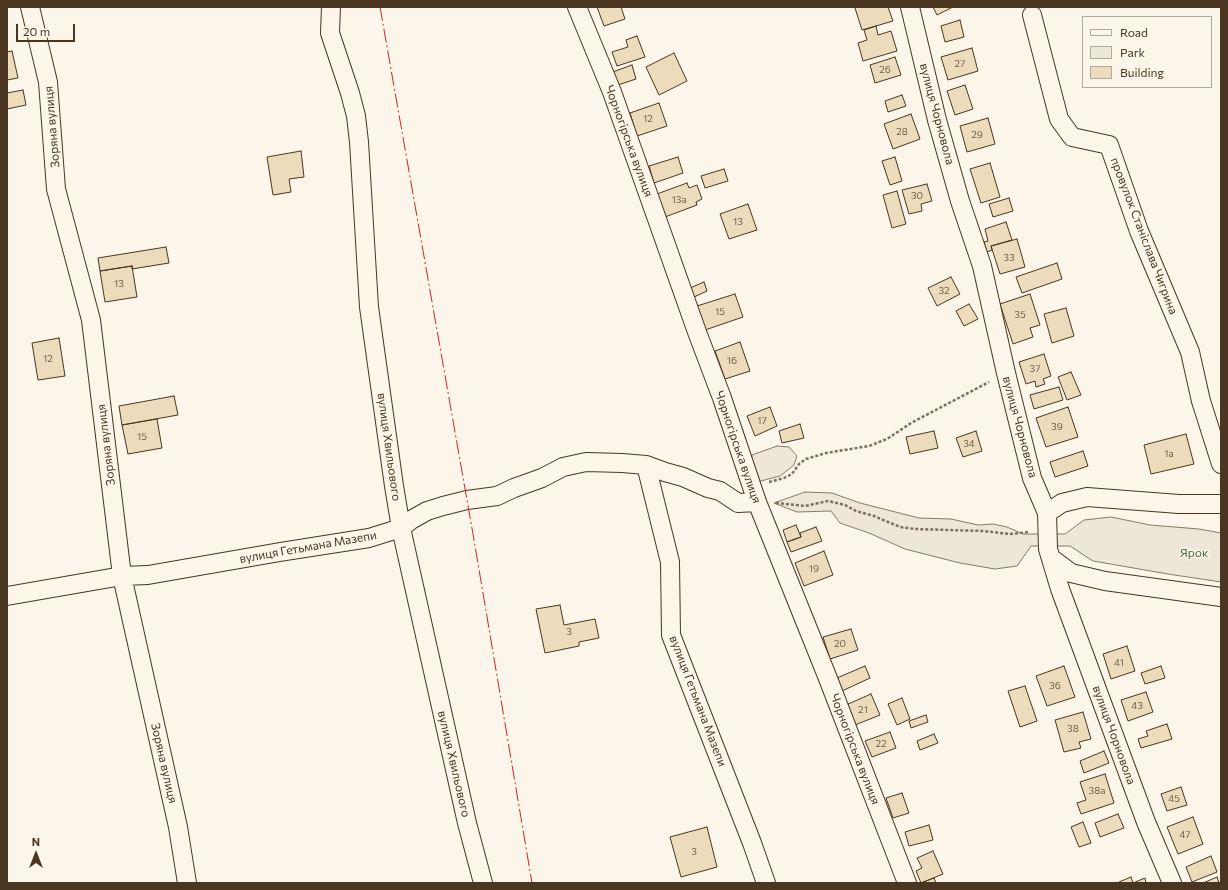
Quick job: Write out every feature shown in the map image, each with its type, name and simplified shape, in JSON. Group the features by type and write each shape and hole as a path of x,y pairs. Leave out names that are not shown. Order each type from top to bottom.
{"street":[{"name":"Зоряна вулиця","path":"30,7 48,82 56,189 91,320 122,576 178,827 187,883"},
{"name":"вулиця Хвильового","path":"331,7 330,33 356,116 359,142 368,307 401,528 465,815 482,883"},
{"name":"Чорногірська вулиця","path":"577,7 612,92 722,398 754,494 908,883"},
{"name":"вулиця Чорновола","path":"910,7 937,120 960,201 982,266 1007,377 1048,536 1060,589 1146,822 1172,883"},
{"name":"провулок Станіслава Чигрина","path":"1032,15 1060,119 1072,137 1109,146 1139,231 1190,352 1201,401 1221,464"},
{"name":"вулиця Гетьмана Мазепи","path":"7,596 122,576 148,575 272,553 369,538 401,528 427,511 467,500 497,496 542,478 563,467 586,462 646,466 683,477 708,488 720,491 738,503 754,494"},
{"name":"вулиця Гетьмана Мазепи","path":"646,466 670,562 671,635 766,883"},
{"path":"1221,504 1179,504 1087,497 1062,503 1048,536 1071,573 1105,581 1221,597"}],"path":[{"path":"754,494 779,479 792,474 799,464 806,459 826,453 869,446 887,439 911,424 986,383 1007,377"},
{"path":"754,494 787,503 805,506 828,501 845,505 856,511 915,530 983,531 1048,536"}],"green space":[{"path":"777,446 789,447 797,456 794,465 780,476 753,483 751,463 752,455"},
{"name":"Ярок","path":"805,492 832,493 860,503 919,518 951,519 978,525 993,524 1007,527 1023,534 1065,534 1084,520 1111,517 1150,525 1199,529 1221,533 1221,582 1093,561 1070,546 1031,546 1017,566 995,569 960,563 905,549 869,533 840,523 831,511 797,512 774,503"}],"building":[{"path":"597,7 621,7 625,19 604,26"},
{"path":"888,7 893,21 862,30 855,8"},
{"path":"933,7 953,7 937,15"},
{"path":"960,20 964,37 945,42 941,26"},
{"path":"876,26 878,35 891,31 897,51 863,61 858,43 867,40 864,30"},
{"path":"637,36 645,57 617,66 612,52 628,47 626,40"},
{"path":"972,48 978,71 948,80 941,57"},
{"path":"12,51 18,78 7,80 7,52"},
{"path":"674,53 687,81 659,95 646,67"},
{"path":"895,57 901,75 875,83 870,65"},
{"path":"632,65 636,79 615,86 610,73"},
{"path":"965,85 973,109 955,115 947,91"},
{"path":"23,90 26,105 7,109 7,93"},
{"path":"902,95 906,106 888,112 885,101"},
{"path":"659,103 667,126 637,136 630,113"},
{"path":"911,114 920,139 893,149 884,124"},
{"path":"988,118 995,144 967,152 960,126"},
{"path":"301,151 304,177 289,179 291,192 273,195 267,157"},
{"path":"678,157 683,173 654,183 649,166"},
{"path":"895,157 902,181 890,185 882,161"},
{"path":"990,163 1000,197 981,203 970,169"},
{"path":"724,169 728,181 705,188 701,176"},
{"path":"687,183 689,188 697,185 702,199 696,202 697,205 665,217 657,194"},
{"path":"927,184 932,201 921,204 922,211 909,214 902,190"},
{"path":"897,191 906,224 892,228 883,195"},
{"path":"1009,198 1013,211 993,217 989,204"},
{"path":"748,204 757,230 729,239 720,214"},
{"path":"1006,222 1012,240 991,246 992,250 987,252 984,242 988,241 985,229"},
{"path":"1017,239 1025,267 1000,274 991,246"},
{"path":"166,247 169,263 132,269 132,266 100,271 98,258"},
{"path":"1057,263 1062,279 1022,293 1016,277"},
{"path":"132,266 137,297 105,302 100,271"},
{"path":"951,277 960,294 937,306 928,288"},
{"path":"704,282 707,291 694,297 690,288"},
{"path":"735,294 743,317 705,330 697,306"},
{"path":"1030,294 1040,325 1030,328 1033,337 1013,344 1000,304"},
{"path":"969,304 978,319 964,326 956,311"},
{"path":"1066,308 1074,336 1052,343 1044,314"},
{"path":"59,338 65,376 38,380 32,343"},
{"path":"740,342 750,371 725,379 715,351"},
{"path":"1044,354 1051,376 1043,379 1045,384 1036,387 1035,381 1026,384 1019,362"},
{"path":"1071,372 1081,395 1067,400 1058,377"},
{"path":"1059,387 1063,400 1034,409 1030,395"},
{"path":"174,396 178,415 122,425 119,406"},
{"path":"770,407 777,426 755,436 747,416"},
{"path":"1068,407 1078,437 1046,447 1036,418"},
{"path":"157,419 162,448 128,454 122,425"},
{"path":"800,424 804,438 782,443 779,431"},
{"path":"934,431 938,448 910,454 906,437"},
{"path":"976,431 982,451 963,457 956,438"},
{"path":"1186,434 1194,464 1151,474 1144,445"},
{"path":"1083,451 1088,466 1055,477 1050,462"},
{"path":"796,525 801,537 787,542 783,530"},
{"path":"816,527 822,541 791,552 787,542 801,537 800,533"},
{"path":"824,551 833,575 804,586 795,563"},
{"path":"560,605 564,625 595,619 599,638 579,642 579,646 545,653 536,609"},
{"path":"851,629 858,650 830,659 823,637"},
{"path":"1127,646 1135,671 1111,679 1103,654"},
{"path":"865,666 870,678 842,691 837,678"},
{"path":"1064,666 1075,697 1047,706 1036,676"},
{"path":"1161,666 1165,678 1145,684 1141,673"},
{"path":"1025,686 1037,721 1020,727 1008,691"},
{"path":"1146,692 1153,712 1128,721 1121,700"},
{"path":"871,694 880,715 855,725 846,705"},
{"path":"902,698 910,719 897,725 888,704"},
{"path":"1083,712 1091,739 1079,742 1081,748 1064,752 1055,720"},
{"path":"926,715 928,722 911,728 909,721"},
{"path":"1167,724 1172,739 1141,748 1138,739 1148,736 1146,731"},
{"path":"890,732 896,748 872,757 865,741"},
{"path":"934,734 938,743 920,750 917,741"},
{"path":"1104,751 1109,763 1084,773 1080,761"},
{"path":"1105,774 1114,803 1081,814 1077,803 1086,800 1080,782"},
{"path":"1181,787 1187,805 1167,811 1161,794"},
{"path":"902,793 909,813 893,818 886,798"},
{"path":"1118,814 1124,828 1100,837 1095,823"},
{"path":"1193,817 1203,844 1178,854 1167,827"},
{"path":"1083,822 1091,843 1079,847 1071,827"},
{"path":"929,825 933,840 909,846 905,832"},
{"path":"707,827 717,867 681,877 670,837"},
{"path":"933,851 943,874 921,883 916,871 922,868 917,858"},
{"path":"1211,856 1217,872 1192,882 1186,867"},
{"path":"1131,877 1133,883 1119,882"},
{"path":"1217,877 1219,883 1203,883"},
{"path":"934,878 936,883 921,883"},
{"path":"1145,878 1146,883 1133,883"}],"power":[{"path":"380,7 473,534 532,883"}]}
